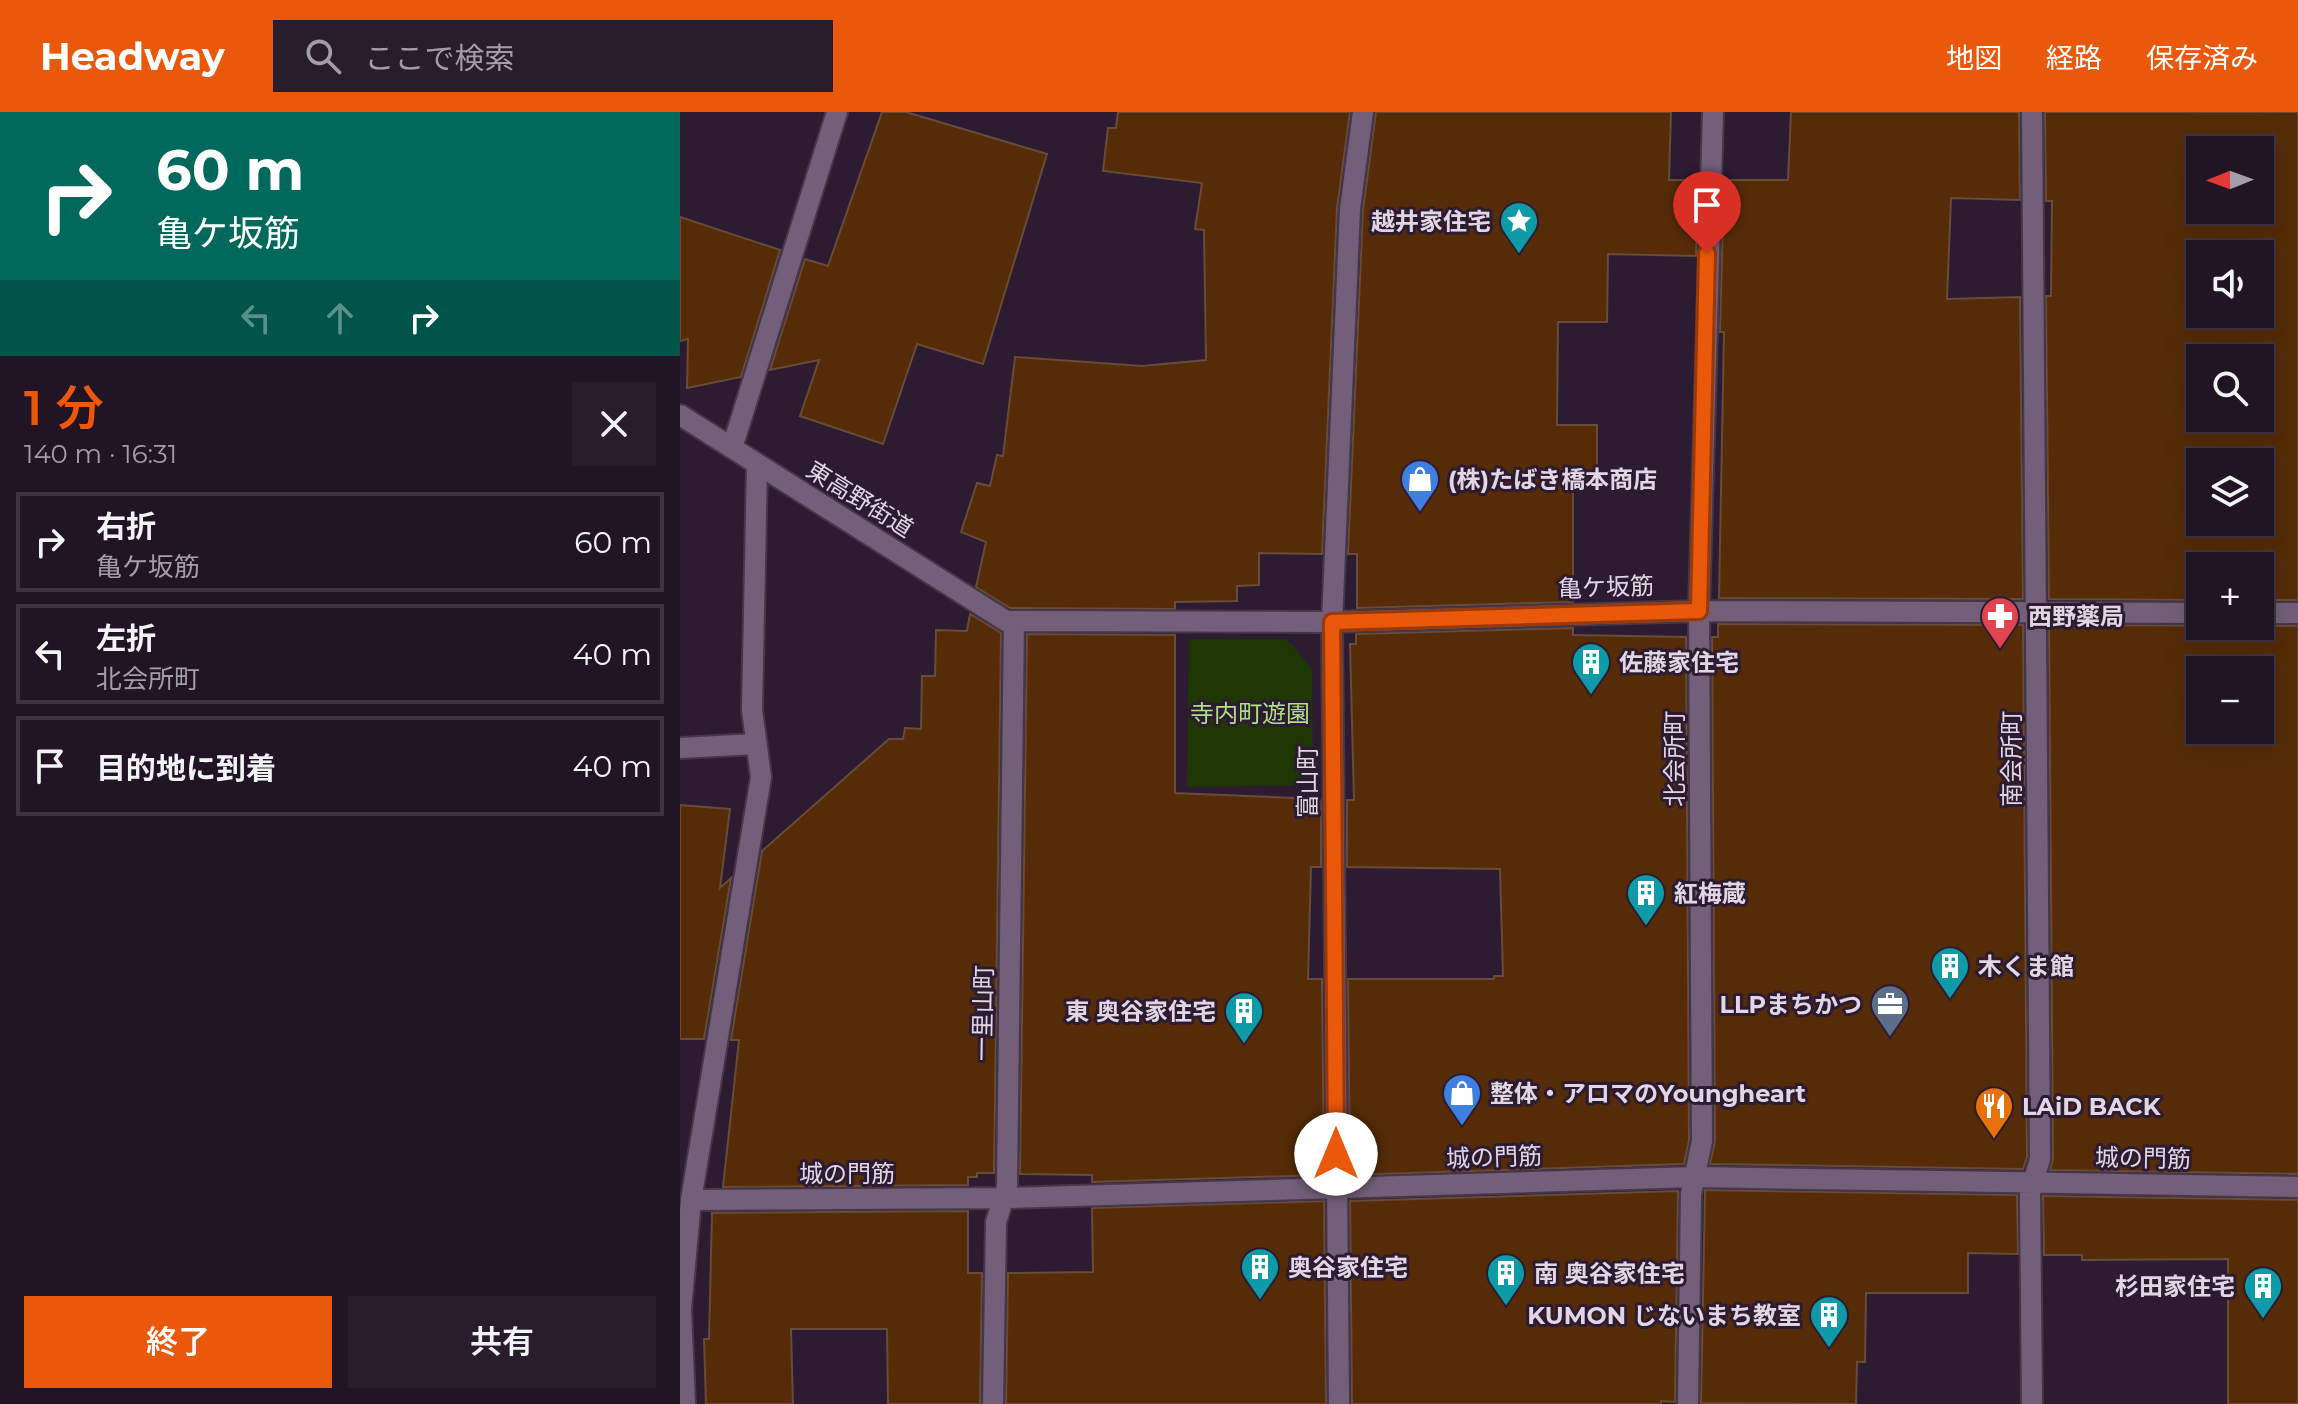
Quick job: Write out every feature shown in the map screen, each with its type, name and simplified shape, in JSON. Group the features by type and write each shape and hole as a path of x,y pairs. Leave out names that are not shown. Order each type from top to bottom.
{"street":[{"path":"732,448 837,112"},
{"name":"富山町","path":"1339,1404 1332,622 1350,209 1363,112"},
{"name":"北会所町","path":"1688,1404 1691,1194 1702,1141 1699,611 1713,112"},
{"name":"南会所町","path":"2032,112 2040,1159 2030,1193 2032,1404"},
{"name":"東高野街道","path":"680,415 1006,621 1014,621"},
{"path":"685,1404 681,1309 691,1200 761,777 752,710 757,465"},
{"name":"亀ケ坂筋","path":"1014,621 1332,622 1699,611 2186,613"},
{"path":"2274,613 2298,613"},
{"name":"一里山町","path":"993,1404 996,1222 1007,1187 1014,621"},
{"path":"680,748 756,744"},
{"name":"城の門筋","path":"691,1200 1003,1198 1695,1177 2298,1187"}],"green space":[{"name":"寺内町遊園","path":"1189,639 1287,639 1312,669 1313,785 1187,787"}],"building":[{"path":"882,112 906,112 1047,154 983,364 917,344 883,444 800,416 819,360 770,370 805,259 828,266"},
{"path":"1118,112 1350,112 1337,208 1322,554 1259,553 1259,585 1237,586 1237,601 1175,602 1175,609 1010,608 976,587 986,542 961,532 977,483 990,486 997,455 1003,456 1015,357 1142,366 1206,360 1204,230 1195,229 1202,183 1103,171 1108,128 1116,128"},
{"path":"1376,112 1671,112 1669,180 1698,180 1696,256 1608,254 1607,322 1558,322 1557,425 1597,425 1597,479 1573,480 1573,602 1357,608 1357,554 1348,554 1363,210"},
{"path":"1791,112 2019,112 2020,200 1951,198 1947,299 2020,297 2023,599 1719,598 1724,180 1788,180"},
{"path":"2045,112 2298,112 2298,600 2274,600 2274,552 2186,552 2186,600 2049,599 2046,296 2051,296 2052,201 2046,201"},
{"path":"680,217 780,250 741,377 687,388 688,339 680,341"},
{"path":"970,614 1001,633 994,1173 977,1173 977,1177 968,1177 968,1185 723,1187 739,1040 731,1040 762,851 889,739 903,739 905,728 921,729 922,676 935,676 936,630 967,631"},
{"path":"1718,624 2023,625 2027,1157 2023,1169 1710,1164 1715,1141 1712,637 1718,637"},
{"path":"2049,625 2186,626 2186,640 2274,640 2274,626 2298,626 2298,1174 2050,1170 2053,1159"},
{"path":"1573,628 1573,635 1686,637 1689,1140 1684,1164 1350,1175 1348,979 1494,979 1494,976 1503,976 1500,869 1347,867 1347,800 1354,800 1350,644 1356,644 1356,634"},
{"path":"1027,634 1175,635 1175,793 1321,799 1321,867 1311,867 1308,979 1322,979 1324,1175 1092,1182 1092,1175 1020,1174"},
{"path":"680,805 730,809 720,888 731,878 704,1039 680,1039"},
{"path":"1705,1190 2017,1195 2018,1254 1968,1253 1968,1293 1866,1293 1865,1362 1857,1362 1856,1404 1701,1403"},
{"path":"1678,1191 1675,1402 1352,1404 1350,1201"},
{"path":"2043,1196 2298,1200 2298,1404 2228,1404 2228,1259 2082,1260 2082,1255 2044,1255"},
{"path":"1324,1201 1326,1404 1006,1404 1008,1273 1093,1272 1092,1208"},
{"path":"968,1211 968,1273 982,1273 980,1404 888,1404 887,1329 791,1329 793,1404 706,1404 704,1339 709,1339 712,1213"}],"place":[{"name":"越井家住宅","path":"1519,255"},
{"name":"(株)たばき橋本商店","path":"1420,513"},
{"name":"西野薬局","path":"2000,650"},
{"name":"佐藤家住宅","path":"1591,696"},
{"name":"紅梅蔵","path":"1646,927"},
{"name":"木くま館","path":"1950,1000"},
{"name":"LLPまちかつ","path":"1890,1038"},
{"name":"東 奥谷家住宅","path":"1244,1045"},
{"name":"整体・アロマのYoungheart","path":"1462,1127"},
{"name":"LAiD BACK","path":"1994,1140"},
{"name":"奥谷家住宅","path":"1260,1301"},
{"name":"南 奥谷家住宅","path":"1506,1307"},
{"name":"杉田家住宅","path":"2263,1320"},
{"name":"KUMON じないまち教室","path":"1829,1349"}],"route":[{"path":"1336,1154 1332,622 1699,611 1707,253"}]}
